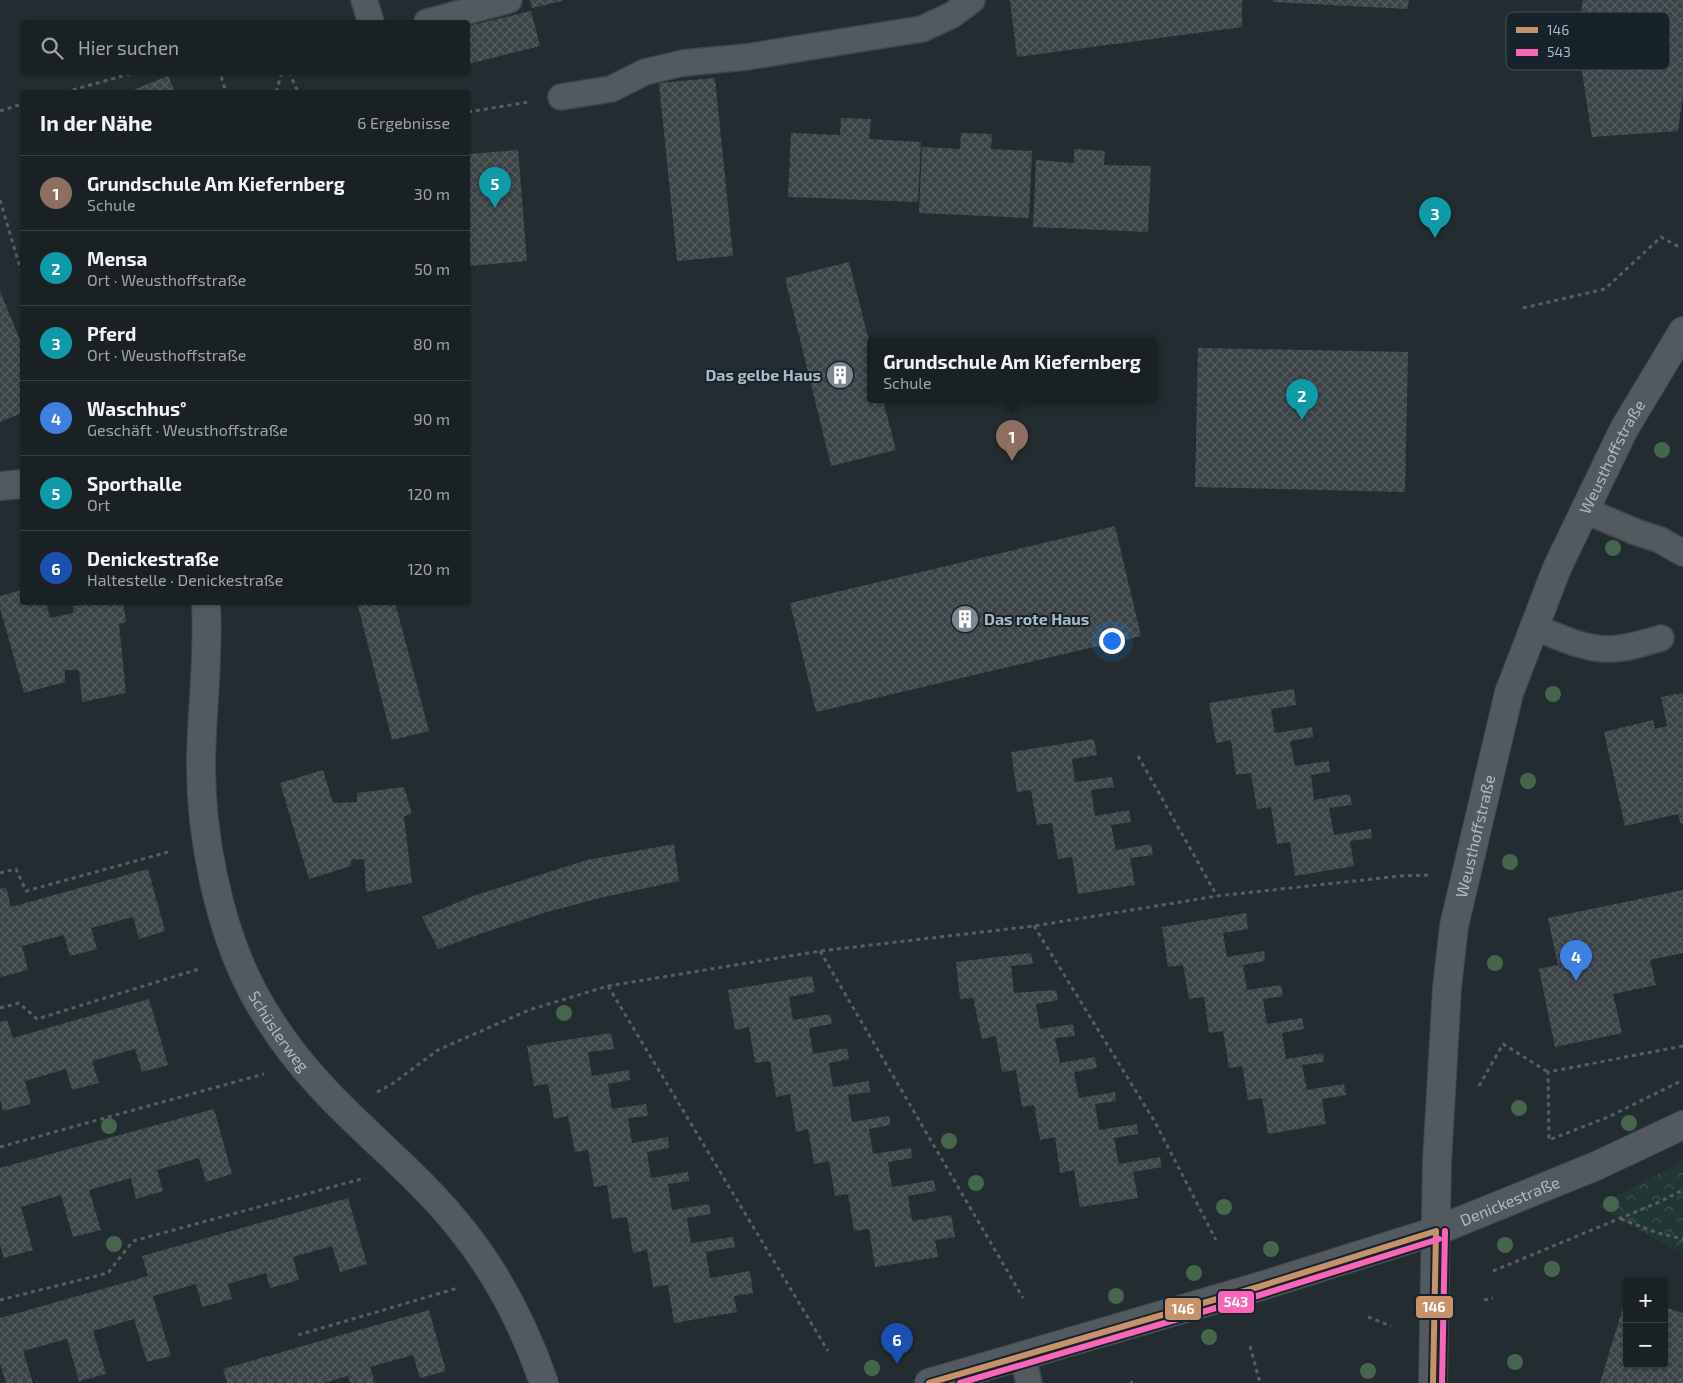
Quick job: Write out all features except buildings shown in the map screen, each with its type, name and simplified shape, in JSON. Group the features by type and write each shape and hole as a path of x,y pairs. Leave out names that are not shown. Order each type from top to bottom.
{"street":[{"name":"Weusthoffstraße","path":"1433,1383 1436,1162 1447,988 1454,926 1509,693 1556,568 1624,429 1683,331"},
{"path":"0,486 20,484"},
{"name":"Schüslerweg","path":"206,605 206,664 201,762 207,841 224,916 238,957 253,991 270,1022 319,1085 435,1199 462,1230 507,1297 522,1327 544,1383"},
{"name":"Denickestraße","path":"929,1383 1258,1287 1436,1231 1596,1166 1683,1125"}],"lane":[{"path":"364,0 370,20"},
{"path":"434,20 509,0"},
{"path":"561,97 611,89 645,72 684,63 746,57 922,29 952,15 972,0"},
{"path":"1584,510 1660,540 1683,553"},
{"path":"1534,626 1579,643 1607,649 1661,638"},
{"path":"1023,1357 1029,1383"}],"path":[{"path":"72,90 126,75"},
{"path":"220,75 225,90"},
{"path":"277,90 281,75"},
{"path":"290,75 297,90"},
{"path":"470,112 561,97"},
{"path":"0,111 20,105"},
{"path":"0,200 20,267"},
{"path":"1523,308 1606,289 1661,237 1682,248"},
{"path":"1138,756 1216,896"},
{"path":"0,873 16,869 26,891 207,841"},
{"path":"344,1109 392,1084 438,1050 529,1010 608,986 820,951 1034,926 1216,896 1400,876 1466,875"},
{"path":"1034,926 1155,1122 1216,1240"},
{"path":"820,951 1023,1298"},
{"path":"0,1008 19,1003 37,1019 238,957"},
{"path":"608,986 828,1351"},
{"path":"1503,1044 1548,1072 1683,1046"},
{"path":"0,1147 301,1063"},
{"path":"1548,1072 1549,1140 1608,1117 1683,1080"},
{"path":"0,1300 108,1273 133,1241 385,1172 398,1162"},
{"path":"1493,1271 1683,1190"},
{"path":"1620,1218 1658,1233 1683,1239"},
{"path":"298,1335 495,1277"},
{"path":"1484,1300 1493,1298"},
{"path":"1368,1316 1391,1326"},
{"path":"1250,1346 1260,1383"}],"green space":[{"path":"1683,1161 1683,1253 1597,1206"}],"transit line":[{"name":"146","path":"929,1383 1258,1287 1436,1231"},
{"name":"146","path":"1433,1383 1436,1231"},
{"name":"543","path":"1442,1383 1445,1231"},
{"name":"543","path":"960,1383 1260,1295 1439,1239"}],"place":[{"name":"Sporthalle","path":"495,208"},
{"name":"Pferd","path":"1435,238"},
{"name":"Das gelbe Haus","path":"840,375"},
{"name":"Mensa","path":"1302,420"},
{"name":"Grundschule Am Kiefernberg","path":"1012,461"},
{"name":"Das rote Haus","path":"965,619"},
{"name":"Waschhus°","path":"1576,981"},
{"name":"Denickestraße","path":"897,1364"}]}
